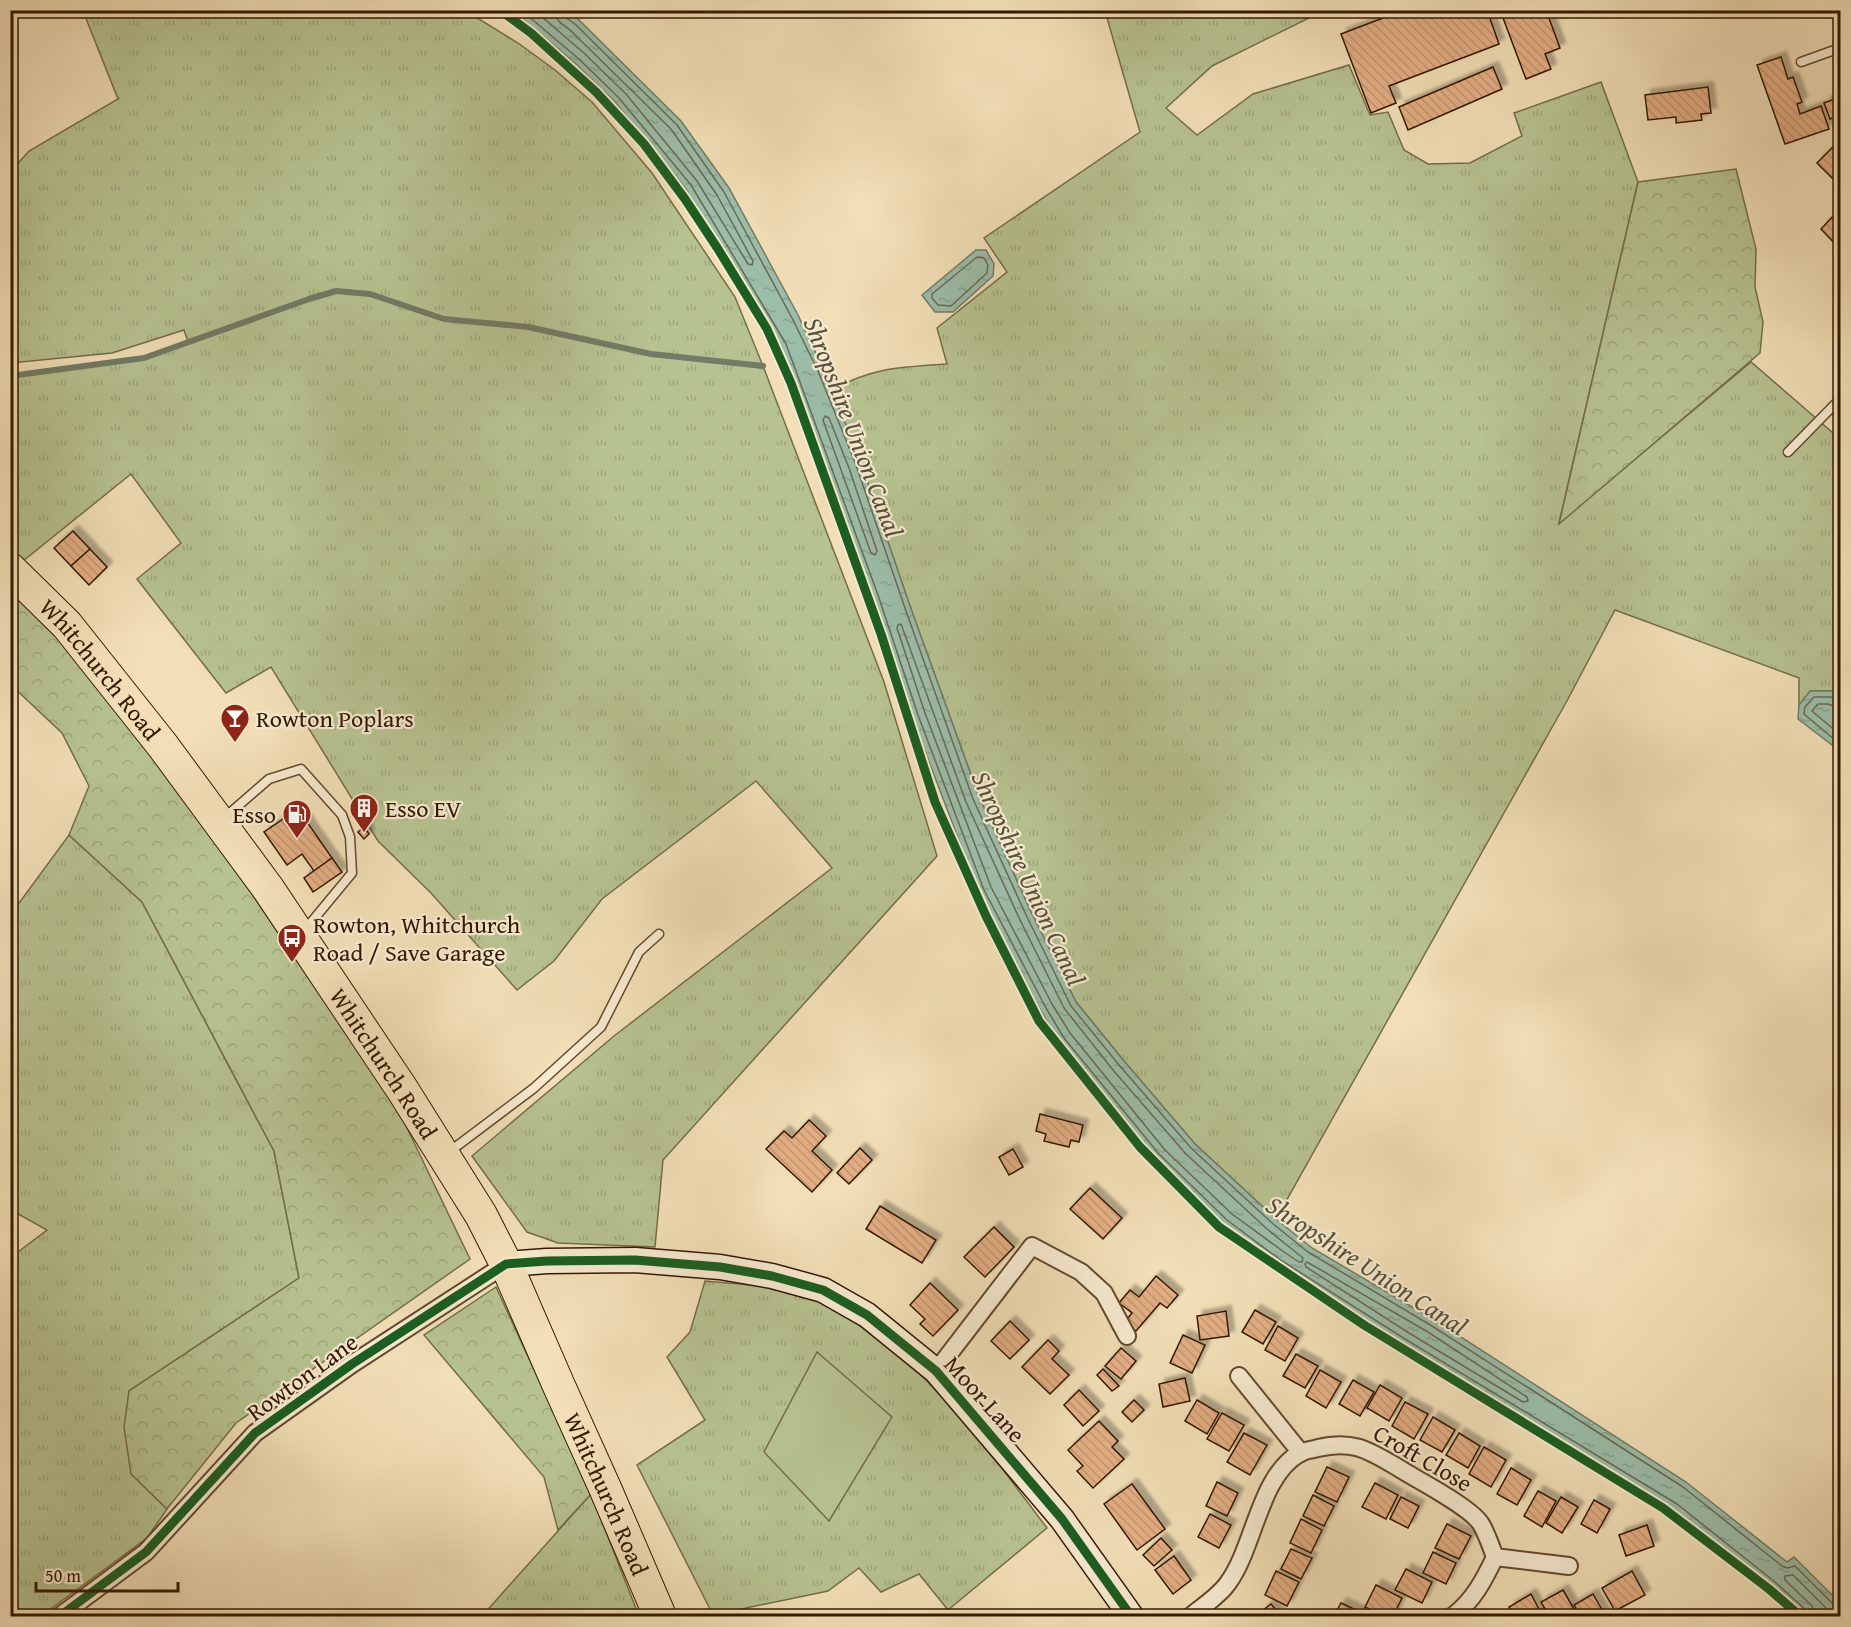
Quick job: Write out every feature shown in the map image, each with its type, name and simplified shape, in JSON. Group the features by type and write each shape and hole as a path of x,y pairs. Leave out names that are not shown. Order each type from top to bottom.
{"highway":[{"name":"Whitchurch Road","path":"10,569 67,625 163,746 267,887 402,1089 481,1215 506,1264 558,1386 606,1488 660,1617"}],"street":[{"path":"936,1371 1032,1246 1081,1272 1104,1293 1127,1336"},
{"name":"Moor Lane","path":"506,1264 635,1260 720,1267 772,1276 823,1290 867,1315 936,1371 1062,1519 1131,1617"},
{"name":"Rowton Lane","path":"60,1617 146,1552 255,1432 352,1364 506,1264"},
{"path":"1239,1376 1301,1453"},
{"name":"Croft Close","path":"1191,1617 1228,1584 1243,1558 1272,1484 1285,1466 1301,1453 1334,1444 1358,1447 1461,1506 1480,1523 1495,1557"},
{"path":"1452,1617 1479,1589 1495,1557 1569,1566"}],"lane":[{"path":"1801,62 1840,48"},
{"path":"1788,452 1840,399"},
{"path":"219,822 269,779 300,769 342,815 350,837 352,873 300,936"},
{"path":"444,1156 534,1088 601,1027 639,952 659,934"}],"green space":[{"path":"83,11 466,11 518,43 555,70 592,102 652,173 735,297 884,682 937,856 663,1160 655,1247 558,1243 527,1232 472,1156 614,1036 832,868 756,781 602,899 554,961 517,990 431,893 378,841 271,667 226,693 137,579 181,543 131,474 23,561 11,548 10,376 144,358 188,342 184,330 112,353 11,363 11,171 29,151 118,99"},
{"path":"1105,11 1323,11 1212,66 1166,108 1197,135 1253,94 1349,65 1370,115 1388,112 1404,150 1428,164 1470,163 1522,136 1514,113 1601,82 1638,182 1559,523 1751,362 1840,439 1840,696 1833,691 1811,691 1799,705 1799,678 1615,610 1568,699 1276,1219 1195,1144 1076,1002 1032,914 979,797 861,463 832,390 874,372 902,367 947,364 937,328 1007,272 984,238 1140,132"},
{"path":"1736,169 1756,249 1755,287 1763,322 1760,353 1559,524 1638,182"},
{"path":"10,590 49,628 120,710 259,904 394,1101 470,1259 236,1423 167,1509 131,1474 124,1427 129,1391 299,1278 274,1151 142,902 69,835 89,786 62,733 11,685"},
{"path":"69,835 142,902 274,1151 299,1278 129,1391 131,1474 167,1509 147,1538 41,1616 11,1616 10,1258 47,1230 11,1210 11,914"},
{"path":"705,1281 763,1286 811,1295 879,1339 922,1376 970,1426 1047,1528 948,1610 919,1574 881,1592 859,1568 828,1591 713,1615 637,1465 705,1420 667,1357 690,1332"},
{"path":"496,1287 591,1494 558,1530 544,1477 424,1335"},
{"path":"817,1352 892,1417 829,1521 764,1452"},
{"path":"591,1494 639,1616 482,1616"}],"water":[{"path":"510,11 565,11 578,19 681,121 729,188 798,315 823,368 861,463 979,797 1032,914 1076,1002 1124,1061 1195,1144 1276,1219 1312,1248 1436,1321 1686,1482 1787,1562 1794,1557 1840,1603 1840,1616 1804,1616 1772,1587 1673,1509 1402,1345 1276,1263 1223,1224 1155,1159 1059,1041 979,893 912,717 873,597 781,347 686,189 615,102 576,64 523,19"},
{"path":"976,250 986,250 994,264 993,276 953,312 935,312 922,295"},
{"path":"1810,691 1833,691 1840,696 1840,745 1836,748 1798,719 1799,705"}],"building":[{"path":"1404,10 1487,10 1499,44 1389,86 1396,103 1371,113 1341,34"},
{"path":"1500,10 1546,10 1560,48 1545,54 1551,69 1526,79"},
{"path":"1781,57 1788,79 1793,77 1802,102 1797,104 1800,114 1821,106 1829,129 1785,144 1757,65"},
{"path":"1493,67 1502,89 1408,130 1399,107"},
{"path":"1708,87 1711,113 1701,114 1702,120 1676,123 1676,117 1648,120 1645,95"},
{"path":"1840,97 1840,115 1830,119 1824,103"},
{"path":"1840,140 1840,186 1817,163"},
{"path":"1840,209 1840,249 1821,229"},
{"path":"73,531 90,549 71,566 54,548"},
{"path":"90,549 107,567 89,585 71,566"},
{"path":"298,809 332,858 314,871 302,854 287,865 264,832"},
{"name":"Esso EV","path":"364,827 369,834 364,839 358,832"},
{"path":"332,858 342,872 313,892 304,878"},
{"path":"1040,1114 1083,1125 1079,1142 1071,1140 1069,1147 1044,1141 1046,1134 1036,1131"},
{"path":"809,1120 826,1136 812,1151 832,1170 812,1192 766,1149 784,1131 792,1138"},
{"path":"860,1148 872,1160 849,1184 837,1173"},
{"path":"1013,1149 1023,1167 1009,1175 999,1157"},
{"path":"1090,1188 1122,1218 1103,1239 1070,1209"},
{"path":"880,1206 936,1240 922,1263 866,1229"},
{"path":"994,1227 1014,1247 985,1277 964,1257"},
{"path":"1156,1276 1178,1295 1167,1308 1160,1303 1136,1331 1125,1322 1132,1313 1119,1303 1130,1290 1139,1297"},
{"path":"930,1283 958,1310 933,1336 920,1324 925,1319 910,1305"},
{"path":"1255,1310 1276,1322 1263,1344 1242,1332"},
{"path":"1226,1311 1229,1336 1200,1340 1197,1316"},
{"path":"1010,1321 1029,1340 1010,1359 991,1341"},
{"path":"1278,1326 1298,1338 1285,1361 1265,1350"},
{"path":"1183,1335 1205,1345 1192,1373 1170,1363"},
{"path":"1048,1340 1059,1351 1052,1359 1069,1375 1050,1394 1022,1367"},
{"path":"1121,1348 1136,1361 1121,1379 1105,1366"},
{"path":"1296,1354 1318,1366 1305,1388 1283,1376"},
{"path":"1103,1369 1119,1386 1112,1391 1097,1375"},
{"path":"1320,1370 1341,1382 1326,1408 1306,1396"},
{"path":"1185,1378 1190,1401 1163,1407 1159,1384"},
{"path":"1353,1380 1374,1392 1360,1416 1339,1404"},
{"path":"1380,1385 1402,1398 1389,1421 1367,1408"},
{"path":"1079,1390 1099,1411 1083,1426 1064,1405"},
{"path":"1134,1400 1144,1410 1132,1422 1122,1412"},
{"path":"1197,1400 1219,1413 1207,1434 1185,1421"},
{"path":"1405,1402 1428,1414 1414,1439 1392,1426"},
{"path":"1222,1413 1244,1425 1229,1451 1207,1439"},
{"path":"1433,1417 1455,1430 1442,1452 1420,1440"},
{"path":"1099,1421 1118,1441 1112,1447 1124,1459 1093,1488 1077,1471 1083,1466 1068,1450"},
{"path":"1244,1433 1267,1445 1250,1475 1227,1462"},
{"path":"1459,1433 1480,1446 1468,1468 1446,1455"},
{"path":"1484,1447 1506,1460 1491,1487 1469,1474"},
{"path":"1327,1467 1349,1477 1337,1502 1315,1492"},
{"path":"1511,1468 1531,1480 1517,1505 1497,1494"},
{"path":"1217,1482 1238,1493 1227,1516 1206,1506"},
{"path":"1375,1483 1398,1495 1386,1519 1362,1507"},
{"path":"1132,1484 1165,1529 1137,1550 1104,1504"},
{"path":"1538,1491 1556,1501 1542,1527 1524,1516"},
{"path":"1313,1495 1334,1506 1324,1526 1303,1516"},
{"path":"1401,1497 1419,1506 1408,1528 1390,1519"},
{"path":"1561,1497 1578,1507 1562,1533 1546,1523"},
{"path":"1594,1500 1610,1509 1597,1533 1581,1524"},
{"path":"1210,1514 1231,1525 1219,1548 1198,1537"},
{"path":"1301,1519 1322,1530 1311,1553 1290,1543"},
{"path":"1447,1524 1471,1536 1459,1559 1435,1548"},
{"path":"1647,1525 1654,1546 1626,1556 1619,1535"},
{"path":"1161,1538 1172,1550 1154,1566 1143,1555"},
{"path":"1291,1549 1312,1558 1301,1579 1281,1569"},
{"path":"1433,1552 1456,1563 1446,1584 1423,1573"},
{"path":"1174,1556 1191,1580 1173,1594 1155,1570"},
{"path":"1406,1569 1432,1582 1422,1603 1395,1590"},
{"path":"1276,1571 1299,1582 1287,1606 1265,1595"},
{"path":"1632,1571 1645,1595 1615,1611 1602,1588"},
{"path":"1376,1585 1402,1598 1393,1616 1383,1616 1365,1607"},
{"path":"1563,1590 1574,1609 1561,1616 1549,1616 1541,1602"},
{"path":"1531,1594 1542,1615 1514,1616 1509,1607"},
{"path":"1593,1594 1605,1615 1581,1616 1574,1605"},
{"path":"1341,1603 1369,1616 1334,1616"},
{"path":"1271,1604 1281,1616 1266,1616 1262,1611"}],"waterway":[{"path":"10,376 144,358 336,291 370,294 444,319 528,327 651,354 763,366"}],"cycle path":[{"path":"500,10 531,33 596,92 644,144 685,199 767,329 791,383 881,634 935,802 986,916 1039,1021 1140,1147 1219,1227 1364,1325 1663,1508 1769,1589 1800,1616"},
{"path":"60,1616 146,1552 255,1433 352,1364 506,1264 635,1260 720,1267 772,1276 823,1290 867,1315 936,1371 1062,1519 1131,1616"}],"place":[{"name":"Rowton Poplars","path":"235,744"},
{"name":"Esso EV","path":"364,834"},
{"name":"Esso","path":"297,840"},
{"name":"Rowton, Whitchurch Road / Save Garage","path":"292,964"}],"water label":[{"name":"Shropshire Union Canal","path":"854,427"},
{"name":"Shropshire Union Canal","path":"1029,878"},
{"name":"Shropshire Union Canal","path":"1367,1265"}]}
